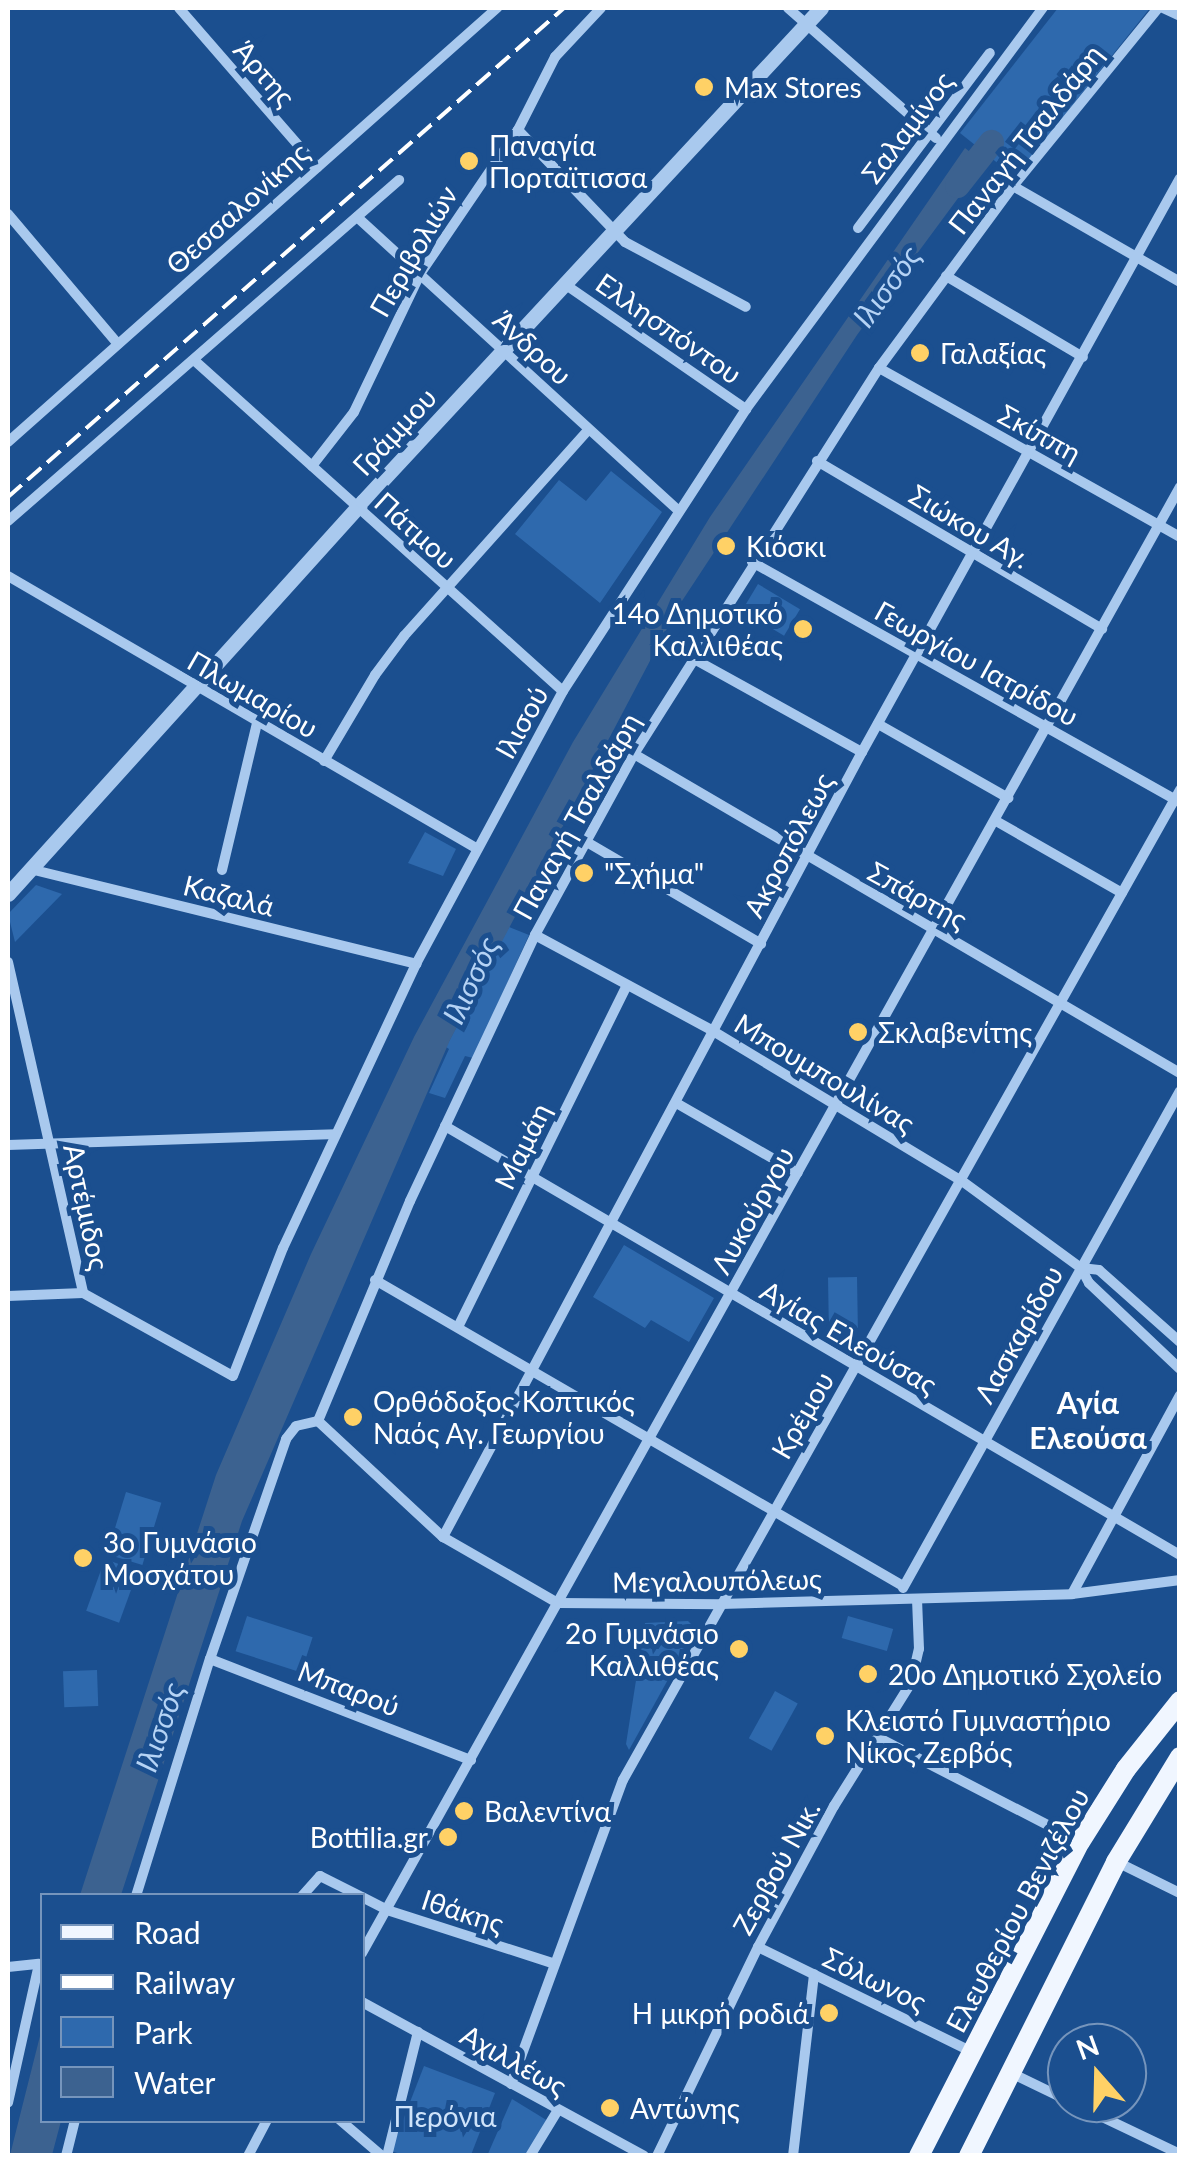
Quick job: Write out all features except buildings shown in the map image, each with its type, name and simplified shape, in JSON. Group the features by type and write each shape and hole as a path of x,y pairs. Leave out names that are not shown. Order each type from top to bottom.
{"main road":[{"name":"Ελευθερίου Βενιζέλου","path":"919,2156 1080,1842 1126,1768 1180,1701"},
{"path":"969,2156 1116,1862 1180,1757"}],"street":[{"name":"Άρτης","path":"179,8 318,167"},
{"name":"Θεσσαλονίκης","path":"8,442 497,8"},
{"path":"788,8 936,138"},
{"name":"Γράμμου","path":"8,894 358,507 821,8"},
{"name":"Σαλαμίνος","path":"858,228 1042,8"},
{"path":"1161,8 1180,16"},
{"name":"Παναγή Τσαλδάρη","path":"137,1893 210,1659 286,1439 296,1426 318,1421 375,1280 445,1126 535,934 585,841 752,562 879,368 1013,186 1161,8"},
{"name":"Περιβολιών","path":"312,466 354,412 420,274 518,130 555,57 597,10"},
{"name":"Σαλαμίνος","path":"936,138 990,53"},
{"path":"518,130 625,242 746,307"},
{"name":"Ιλισού","path":"233,1376 283,1248 416,964 563,691 746,409 936,138"},
{"name":"Ακροπόλεως","path":"443,1537 678,1104 862,752 1180,178"},
{"path":"8,521 195,362 399,180"},
{"path":"1013,186 1180,282"},
{"path":"8,214 118,344"},
{"name":"Άνδρου","path":"357,217 678,510"},
{"path":"946,276 1082,357"},
{"name":"Ελλησπόντου","path":"566,285 746,409"},
{"name":"Πάτμου","path":"195,362 563,691"},
{"name":"Σκίππη","path":"879,368 1180,537"},
{"path":"324,761 375,675 588,430"},
{"name":"Σιώκου Αγ.","path":"816,461 1102,629"},
{"name":"Λυκούργου","path":"365,1948 1180,488"},
{"name":"Γεωργίου Ιατρίδου","path":"752,562 1178,798"},
{"name":"Πλωμαρίου","path":"8,576 476,848"},
{"path":"694,660 862,752"},
{"path":"222,870 257,722"},
{"path":"878,724 1008,798"},
{"name":"Σπάρτης","path":"634,754 808,860 936,929 1180,1074"},
{"name":"Κρέμου","path":"511,2084 622,1780 1178,798"},
{"path":"996,821 1122,893"},
{"path":"585,841 761,944"},
{"name":"Καζαλά","path":"30,868 416,964"},
{"name":"Μπουμπουλίνας","path":"535,934 837,1104 962,1182 1080,1268 1090,1283 1180,1369"},
{"name":"Αρτέμιδος","path":"8,962 83,1293 233,1376"},
{"name":"Μαμάη","path":"458,1327 627,985"},
{"name":"Λασκαρίδου","path":"902,1586 1180,1092"},
{"path":"678,1104 798,1172"},
{"name":"Αγίας Ελεούσας","path":"445,1126 1180,1555"},
{"path":"8,1145 336,1134"},
{"name":"Μπουμπουλίνας","path":"1080,1268 1099,1270 1180,1342"},
{"path":"375,1280 902,1586 903,1600"},
{"path":"8,1296 83,1293"},
{"path":"1072,1594 1180,1395"},
{"name":"Μεγαλουπόλεως","path":"318,1421 443,1537 558,1603 721,1604 1072,1594 1180,1580"},
{"name":"Ζερβού Νικ.","path":"658,2156 758,1947 911,1683 919,1649 917,1599"},
{"name":"Μπαρού","path":"210,1659 472,1760"},
{"path":"878,1737 1080,1842"},
{"path":"1116,1862 1180,1893"},
{"name":"Ιθάκης","path":"305,1893 320,1876 355,1893"},
{"name":"Ιθάκης","path":"365,1898 387,1910 552,1963"},
{"name":"Σόλωνος","path":"758,1947 972,2052"},
{"path":"8,1968 38,1964 8,2103"},
{"path":"793,2156 814,1974"},
{"name":"Αχιλλέως","path":"365,2004 644,2156"},
{"path":"343,2123 368,2150 384,2156 418,2032"},
{"path":"1011,2073 1047,2091"},
{"path":"530,2156 558,2110"},
{"path":"66,2156 74,2123"},
{"path":"248,2156 265,2123"},
{"path":"1116,2123 1177,2151"}],"green space":[{"path":"1058,8 1150,8 1015,177 960,133"},
{"path":"611,471 662,512 600,603 515,534 559,480 586,501"},
{"path":"758,584 800,609 784,636 742,611"},
{"path":"425,832 456,849 443,876 408,863"},
{"path":"36,885 62,894 15,942 8,914"},
{"path":"509,927 529,935 473,1058 465,1056 445,1098 429,1093 449,1049 446,1047"},
{"path":"624,1245 714,1298 689,1342 651,1320 645,1328 593,1297"},
{"path":"857,1277 858,1328 829,1328 828,1278"},
{"path":"126,1492 161,1503 142,1565 107,1554"},
{"path":"105,1559 138,1571 119,1623 86,1611"},
{"path":"247,1616 313,1637 301,1673 236,1651"},
{"path":"848,1616 893,1629 887,1651 842,1638"},
{"path":"688,1621 696,1629 629,1750 626,1744 645,1623"},
{"path":"97,1670 98,1706 64,1707 63,1671"},
{"path":"775,1691 798,1704 772,1751 749,1738"},
{"name":"Περόνια","path":"424,2066 495,2093 471,2155 404,2155 391,2151"},
{"path":"512,2099 548,2121 525,2155 487,2156"}],"water":[{"path":"965,148 984,163 857,335 680,604 450,1040 242,1521 122,1893 81,1893 216,1475 311,1254 414,1037 573,742 710,517"},
{"path":"40,2036 40,2123 60,2123 52,2155 10,2155"}],"waterway":[{"name":"Ιλισσός","path":"957,185 991,142"}],"railway":[{"path":"8,497 564,8"}],"place":[{"name":"Max Stores","path":"704,87"},
{"name":"Παναγία Πορταϊτισσα","path":"469,161"},
{"name":"Γαλαξίας","path":"920,353"},
{"name":"Κιόσκι","path":"726,546"},
{"name":"14ο Δημοτικό Καλλιθέας","path":"803,629"},
{"name":"\"Σχήμα\"","path":"584,873"},
{"name":"Σκλαβενίτης","path":"858,1032"},
{"name":"Ορθόδοξος Κοπτικός Ναός Αγ. Γεωργίου","path":"353,1417"},
{"name":"3o Γυμνάσιο Μοσχάτου","path":"83,1558"},
{"name":"2ο Γυμνάσιο Καλλιθέας","path":"739,1649"},
{"name":"20ο Δημοτικό Σχολείο","path":"868,1674"},
{"name":"Κλειστό Γυμναστήριο Νίκος Ζερβός","path":"825,1736"},
{"name":"Βαλεντίνα","path":"464,1811"},
{"name":"Bottilia.gr","path":"448,1837"},
{"name":"Η μικρή ροδιά","path":"829,2013"},
{"name":"Αντώνης","path":"610,2108"}],"district":[{"name":"Αγία Ελεούσα","path":"1088,1419"}]}
